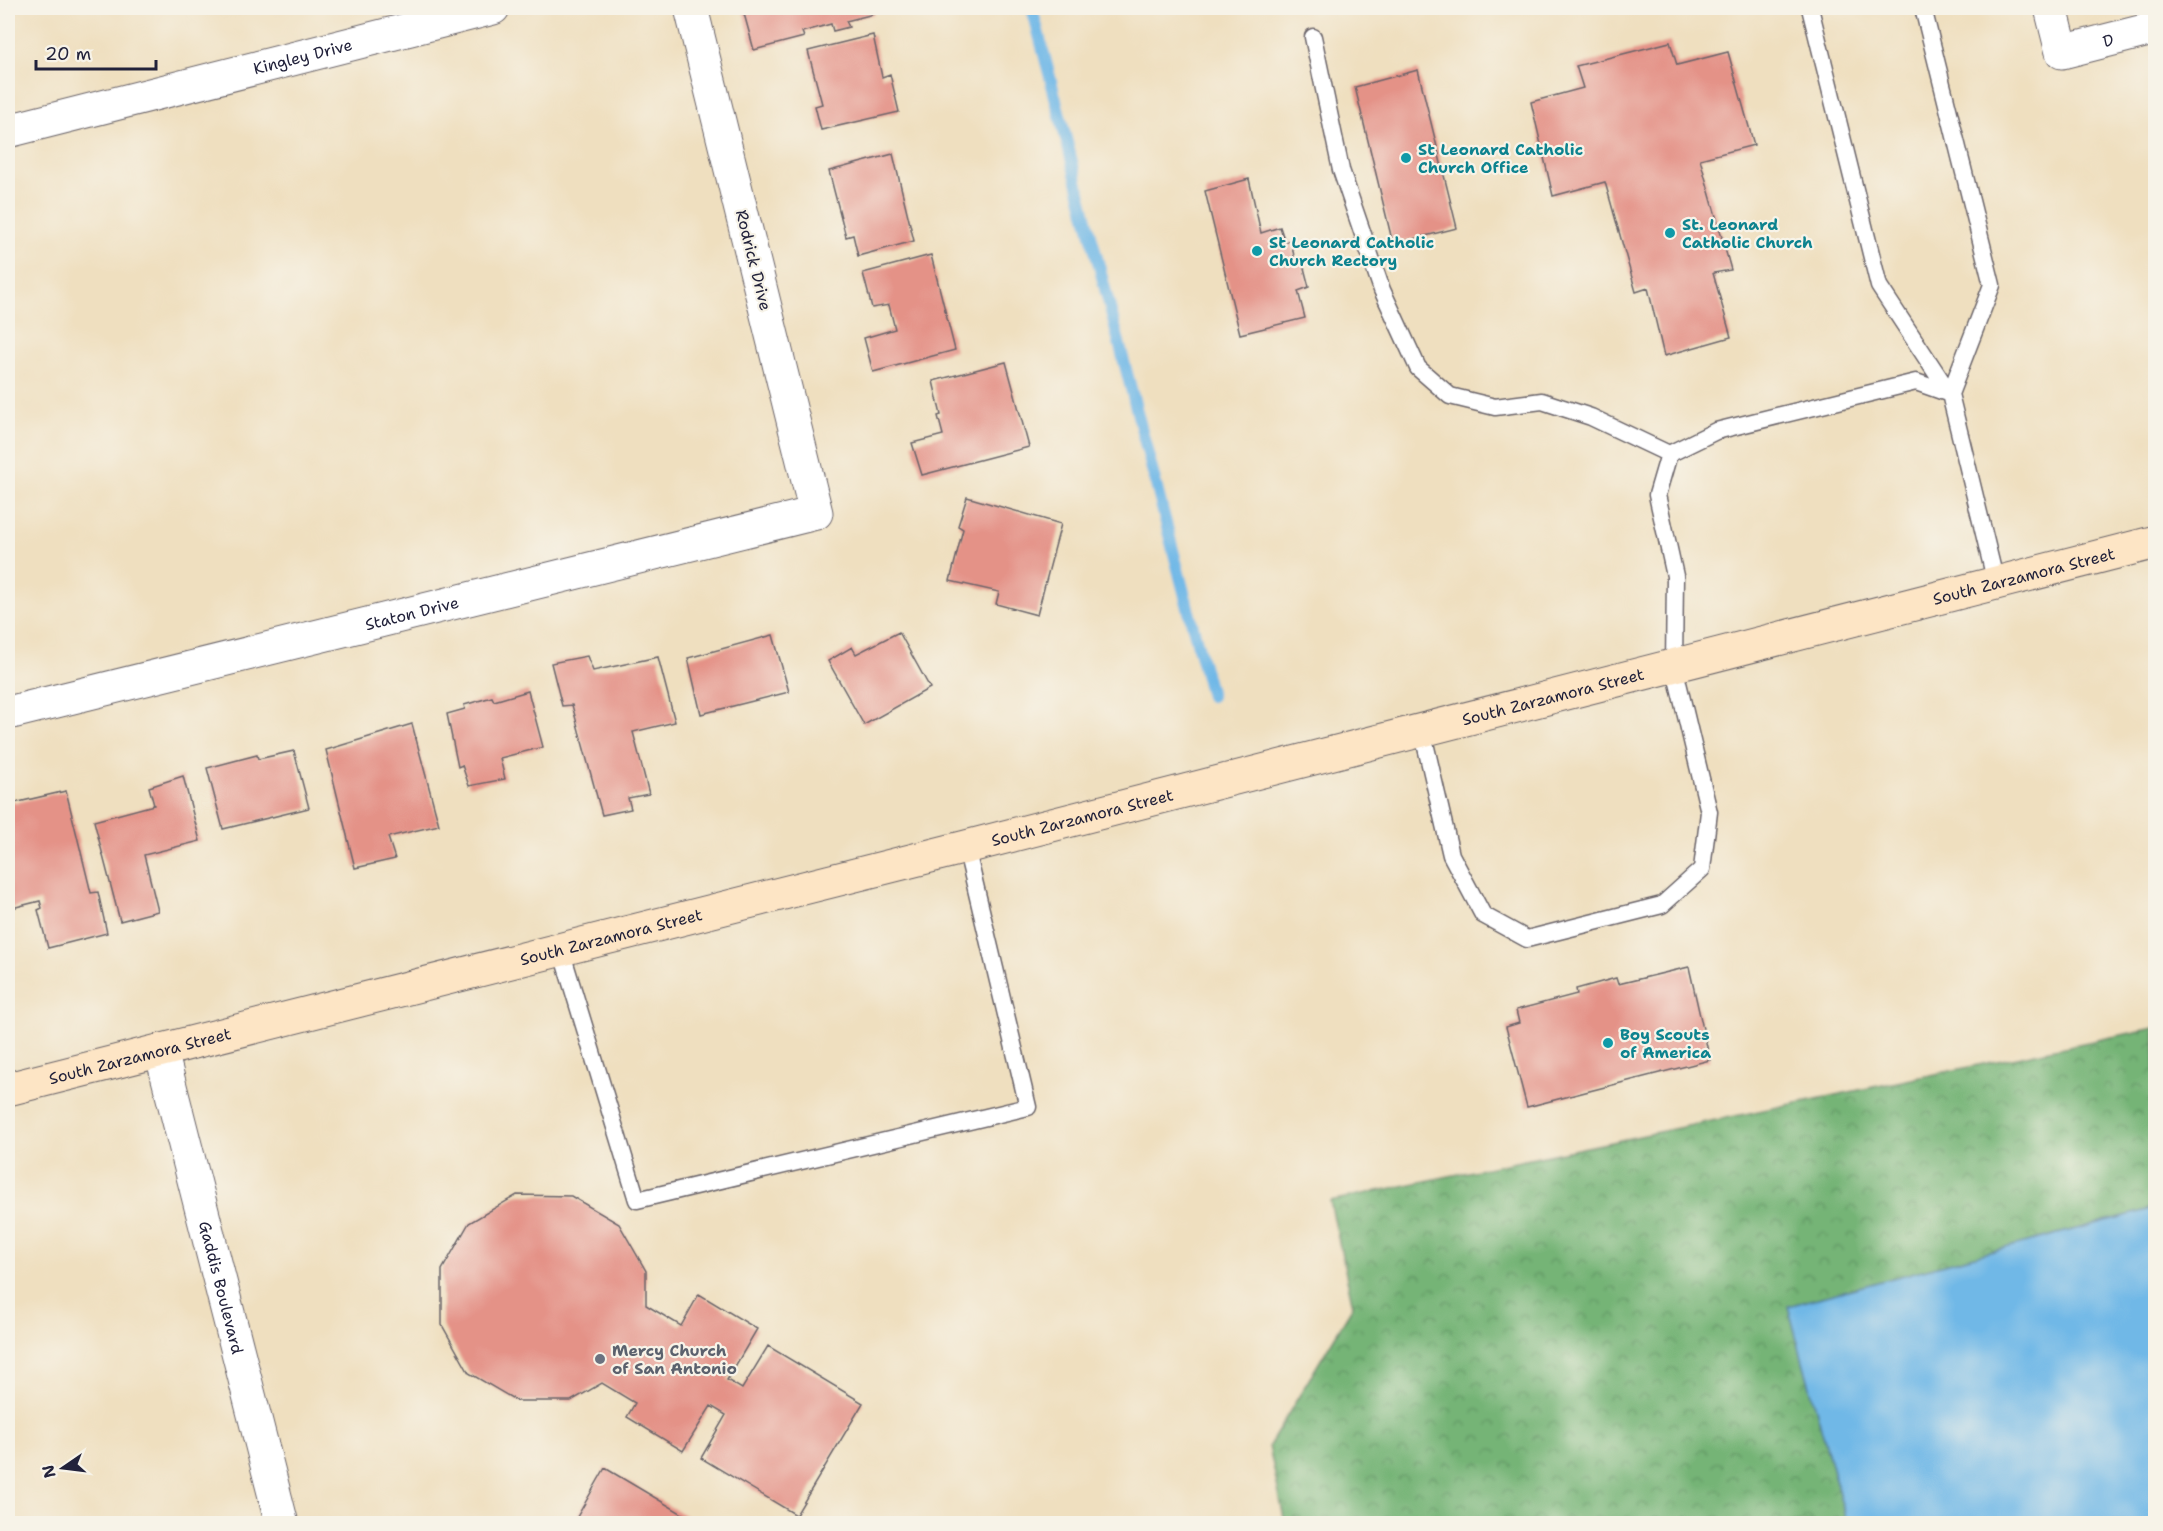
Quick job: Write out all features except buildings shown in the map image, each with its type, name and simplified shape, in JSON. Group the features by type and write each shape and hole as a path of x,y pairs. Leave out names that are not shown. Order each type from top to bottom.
{"main road":[{"name":"South Zarzamora Street","path":"8,1089 966,847 2156,542"}],"street":[{"name":"Kingley Drive","path":"8,131 493,8"},
{"name":"Rodrick Drive","path":"692,8 816,513"},
{"name":"D","path":"2051,8 2061,52 2156,28"},
{"name":"Staton Drive","path":"8,713 816,513"},
{"name":"Gaddis Boulevard","path":"161,1051 282,1524"}],"lane":[{"path":"1810,8 1879,286 1950,394 1996,583"},
{"path":"1923,8 1992,285 1950,394"},
{"path":"1313,37 1341,170 1382,290 1418,368 1450,396 1495,407 1542,401 1591,417 1669,454"},
{"path":"1422,730 1451,855 1483,915 1527,939 1662,904 1702,869 1709,812 1674,666 1675,576 1656,495 1669,454 1716,431 1916,382 1950,394"},
{"path":"561,950 637,1200 1028,1107 966,847"}],"green space":[{"path":"2155,1028 2155,1208 1788,1306 1847,1523 1285,1523 1269,1446 1353,1306 1330,1201"}],"water":[{"path":"2155,1208 2155,1523 1847,1523 1788,1306"}],"waterway":[{"path":"1032,8 1211,696"}],"place":[{"name":"St Leonard Catholic Church Office","path":"1406,158"},
{"name":"St. Leonard Catholic Church","path":"1670,233"},
{"name":"St Leonard Catholic Church Rectory","path":"1257,251"},
{"name":"Boy Scouts of America","path":"1608,1043"},
{"name":"Mercy Church of San Antonio","path":"600,1359"}]}
